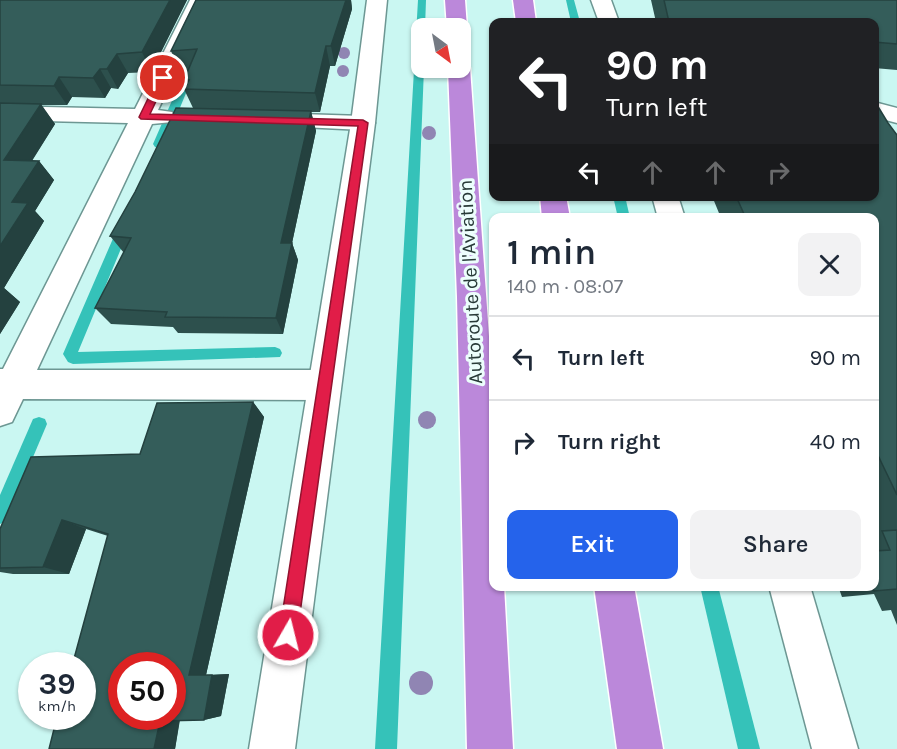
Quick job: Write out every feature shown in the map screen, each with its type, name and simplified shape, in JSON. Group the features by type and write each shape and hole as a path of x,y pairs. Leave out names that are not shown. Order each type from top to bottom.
{"highway":[{"path":"455,0 456,18"},
{"path":"523,0 525,18"},
{"name":"Autoroute de l'Aviation","path":"460,78 472,309 490,749"},
{"path":"615,591 640,749"}],"street":[{"path":"200,0 144,117 4,393 324,385"},
{"path":"272,749 363,123 377,0"},
{"path":"601,0 608,18"},
{"path":"879,111 897,116"},
{"path":"0,113 190,118"},
{"path":"248,120 363,123"},
{"path":"790,591 835,749"}],"building":[{"path":"0,0 170,0 142,52 117,54 107,69 100,69 93,78 59,77 54,86 0,85"},
{"path":"196,0 346,0 331,46 326,46 315,93 184,89 189,80 184,80 197,49 171,51"},
{"path":"664,0 897,0 897,44 879,42 879,18 668,18"},
{"path":"0,103 41,104 4,160 39,161 12,202 28,203 0,246"},
{"path":"176,108 311,111 281,243 292,243 276,318 165,317 167,312 95,308 131,238 110,236 135,192"},
{"path":"879,108 897,135 897,495 879,457 879,213 744,213 738,201 879,201"},
{"path":"253,402 189,675 212,675 204,720 186,720 186,652 108,652 108,730 158,730 154,749 49,749 54,730 96,730 96,652 76,652 108,534 62,520 43,567 0,568 0,529 31,457 140,454 157,403"},
{"path":"897,530 897,589 879,591 879,551 890,550 882,531"}],"waterway":[{"path":"386,749 422,0"},
{"path":"570,0 575,18"},
{"path":"159,144 193,64"},
{"path":"620,201 623,213"},
{"path":"70,354 124,227"},
{"path":"73,358 275,353"},
{"path":"0,515 39,424"},
{"path":"710,591 749,749"}],"route":[{"path":"163,78 144,117 363,123 288,635"}]}
